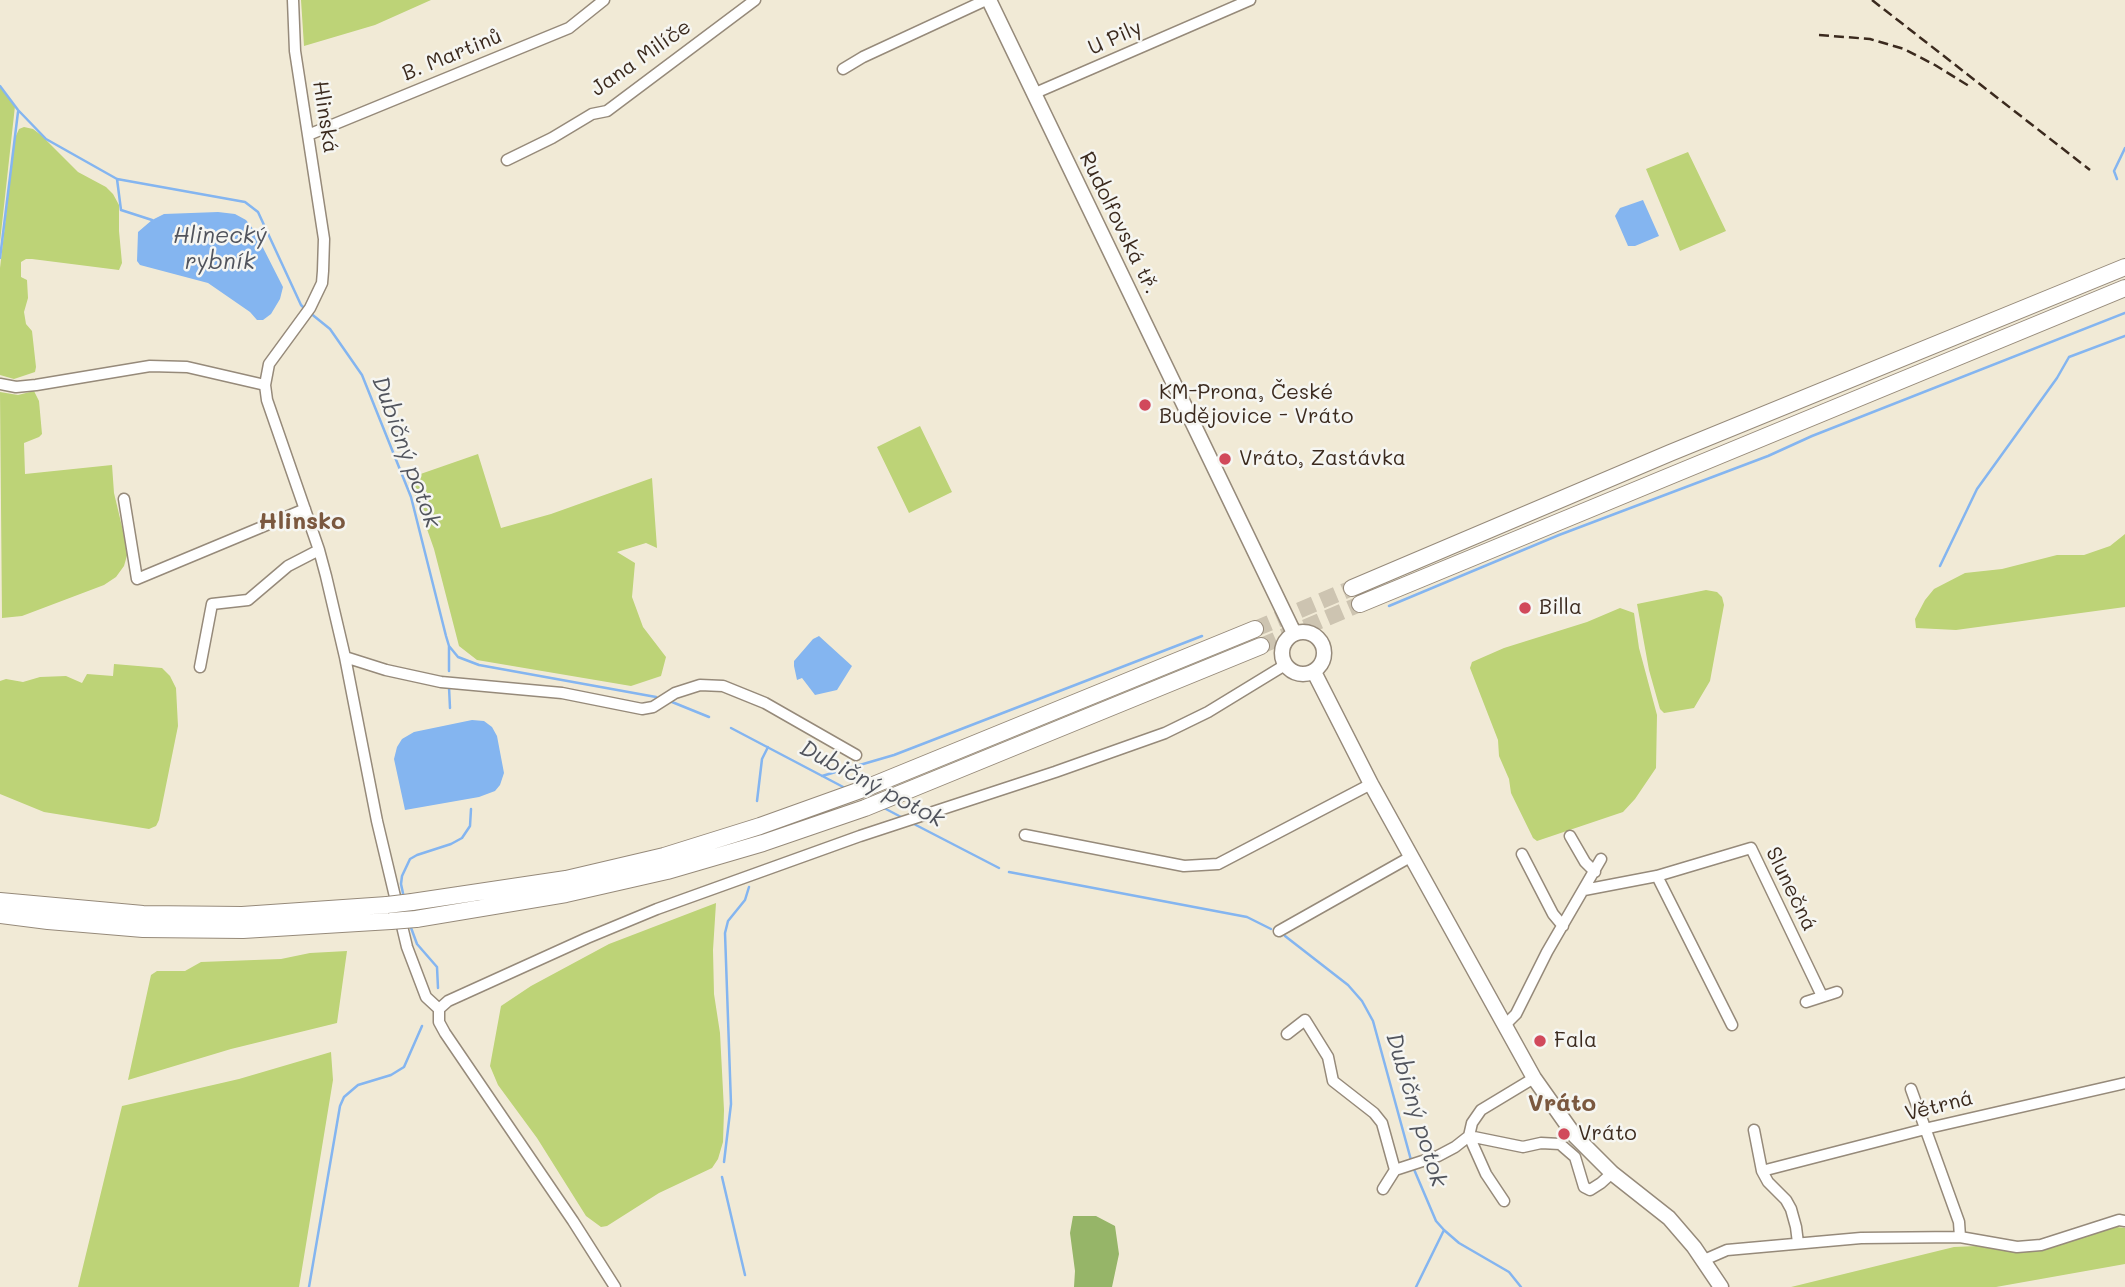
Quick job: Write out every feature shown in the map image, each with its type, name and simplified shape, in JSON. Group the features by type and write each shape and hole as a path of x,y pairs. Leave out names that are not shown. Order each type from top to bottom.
{"highway":[{"path":"1352,588 1670,453 2125,267"},
{"path":"1360,604 2125,288"},
{"path":"0,901 156,914 242,915 387,905 566,879 664,856 844,797 1255,629"},
{"path":"0,915 143,929 243,930 416,919 566,894 667,871 763,843 865,808 1261,646"}],"main road":[{"name":"Rudolfovská tř.","path":"988,0 1294,634"},
{"path":"1308,632 1320,640 1325,654 1314,672 1295,673 1285,665 1282,651 1284,643 1294,634 1308,632"},
{"path":"1314,672 1371,784 1534,1078 1575,1136 1612,1173 1669,1218 1721,1287"}],"street":[{"name":"Hlinská","path":"265,385 269,365 308,312 322,284 324,239 295,51 293,0"},
{"name":"B. Martinů","path":"308,135 569,28 604,0"},
{"name":"Jana Milíče","path":"507,160 592,114 607,111 755,0"},
{"path":"843,69 863,57 988,0"},
{"name":"U Pily","path":"1034,94 1250,0"},
{"path":"0,384 16,387 36,385 150,366 187,367 265,385 267,400 319,550 345,657 371,796 407,947 426,997 439,1009 439,1022 445,1034 615,1287"},
{"path":"124,499 136,579 305,509"},
{"path":"200,667 212,604 248,600 288,566 319,550"},
{"path":"345,657 386,670 441,682 562,693 642,709 653,708 675,693 700,685 723,687 765,703 856,755"},
{"path":"439,1009 449,1001 645,914 891,826 1166,733 1208,712 1285,665"},
{"path":"1025,835 1184,866 1218,864 1371,784"},
{"path":"1570,836 1592,869"},
{"name":"Slunečná","path":"1584,890 1657,876 1751,848 1822,996"},
{"path":"1522,854 1553,914 1563,926"},
{"path":"1279,931 1412,856"},
{"path":"1504,1026 1516,1014 1584,890 1592,869 1601,859"},
{"path":"1657,876 1732,1025"},
{"path":"1806,1002 1838,992"},
{"path":"1287,1034 1305,1020 1328,1057 1333,1081 1374,1113 1382,1123 1395,1170"},
{"path":"1504,1201 1486,1174 1469,1136 1472,1124 1481,1110 1534,1078"},
{"name":"Větrná","path":"1762,1171 1926,1129 2125,1083"},
{"path":"1911,1089 1959,1222 1960,1237"},
{"path":"1754,1130 1762,1171 1768,1182 1786,1200 1796,1227 1798,1243"},
{"path":"1382,1189 1395,1170 1438,1156 1469,1136 1522,1147 1541,1143 1560,1144 1575,1157 1584,1187 1590,1190 1612,1173"},
{"path":"1704,1261 1727,1250 1861,1238 1960,1237 2018,1247 2041,1245 2119,1220 2125,1221"}],"green space":[{"path":"301,0 431,0 375,25 304,46"},
{"path":"0,87 15,106 0,242"},
{"path":"24,127 41,135 78,172 106,187 113,194 119,205 122,263 119,270 32,259 21,262 21,277 27,280 28,298 24,312 26,324 32,331 36,367 35,372 14,379 0,375 0,268 15,138 19,129"},
{"path":"1688,152 1726,231 1680,251 1646,169"},
{"path":"34,391 39,401 42,434 24,443 25,474 112,465 114,493 128,552 124,566 116,577 104,585 22,616 2,618 0,392 18,395"},
{"path":"920,426 952,492 909,513 877,447"},
{"path":"478,454 501,528 551,514 652,478 657,548 646,543 617,552 635,563 632,597 643,627 666,657 661,676 631,686 477,660 459,646 434,549 409,478"},
{"path":"2125,534 2125,607 1956,630 1916,628 1915,619 1934,589 1965,573 2002,569 2057,555 2084,555 2110,546"},
{"path":"1706,590 1717,592 1724,605 1710,681 1694,708 1664,713 1660,709 1649,670 1637,604"},
{"path":"1620,608 1634,613 1639,648 1657,715 1656,768 1623,812 1537,841 1511,793 1509,779 1499,756 1498,740 1470,668 1472,662 1504,648 1587,622"},
{"path":"114,664 162,668 176,688 178,726 156,826 149,829 44,812 0,794 0,681 6,679 23,682 40,677 66,676 82,683 87,674 113,676"},
{"path":"716,903 714,994 720,1033 724,1110 723,1142 718,1159 712,1168 659,1193 607,1226 601,1227 586,1216 537,1138 498,1085 490,1066 501,1006 531,986 609,944"},
{"path":"347,951 337,1023 231,1049 128,1080 151,975 157,971 185,971 201,962 281,959 310,953"},
{"path":"331,1052 333,1080 299,1287 78,1287 122,1106 239,1079"},
{"path":"1073,1216 1096,1216 1115,1226 1119,1254 1112,1287 1074,1287 1075,1271 1070,1233"},
{"path":"2117,1227 2125,1228 2125,1264 1996,1287 1791,1287 1954,1247 1977,1246 2031,1252"}],"water":[{"path":"1643,200 1659,236 1635,246 1628,246 1615,216 1620,208"},
{"name":"Hlinecký rybník","path":"164,214 235,214 246,220 254,230 283,287 280,299 271,314 263,320 257,320 250,312 208,283 140,265 137,261 138,232 152,220"},
{"path":"819,636 852,666 837,690 815,695 802,678 797,680 794,661 813,639"},
{"path":"472,720 484,721 492,727 497,736 504,773 500,785 495,791 479,797 405,810 394,759 402,739 414,732"}],"waterway":[{"name":"Dubičný potok","path":"0,86 18,110 46,139 117,179 245,202 258,212 304,308"},
{"path":"0,258 18,112"},
{"path":"2117,179 2114,171 2125,148"},
{"path":"117,179 121,210 152,220"},
{"name":"Dubičný potok","path":"309,312 330,329 362,375 411,497 446,636 449,646 458,657 479,665 656,697"},
{"path":"1389,606 1559,535 1768,456 1812,436 2125,313"},
{"path":"1940,566 1977,489 2057,378 2069,357 2125,336"},
{"path":"822,776 894,755 1202,636"},
{"path":"449,646 449,671"},
{"path":"449,687 450,708"},
{"name":"Dubičný potok","path":"672,702 709,717"},
{"name":"Dubičný potok","path":"731,728 847,789"},
{"path":"757,801 762,759 768,747"},
{"name":"Dubičný potok","path":"884,808 903,818"},
{"path":"404,898 402,876 410,859 462,838 470,826 471,809"},
{"name":"Dubičný potok","path":"912,823 999,868"},
{"name":"Dubičný potok","path":"1009,872 1247,917 1271,929"},
{"path":"724,1162 731,1104 725,933 728,921 745,900 749,887"},
{"path":"410,925 417,944 437,967 438,988"},
{"name":"Dubičný potok","path":"1285,936 1348,985 1362,1001 1373,1021 1411,1160"},
{"path":"309,1287 340,1106 344,1097 358,1085 391,1075 404,1067 422,1026"},
{"name":"Dubičný potok","path":"1413,1167 1436,1221 1444,1230 1459,1243 1509,1272 1521,1287"},
{"path":"722,1177 745,1275"},
{"path":"1416,1287 1444,1230"}],"tunnel":[{"path":"1255,629 1352,588"},
{"path":"1261,646 1360,604"}],"railway":[{"path":"1872,0 2090,170"},
{"path":"1819,35 1870,39 1904,49 1969,86"}],"place":[{"name":"KM-Prona, České Budějovice - Vráto","path":"1145,405"},
{"name":"Vráto, Zastávka","path":"1225,459"},
{"name":"Billa","path":"1525,608"},
{"name":"Fala","path":"1540,1041"},
{"name":"Vráto","path":"1564,1134"}],"district":[{"name":"Hlinsko","path":"302,522"},
{"name":"Vráto","path":"1562,1104"}]}
